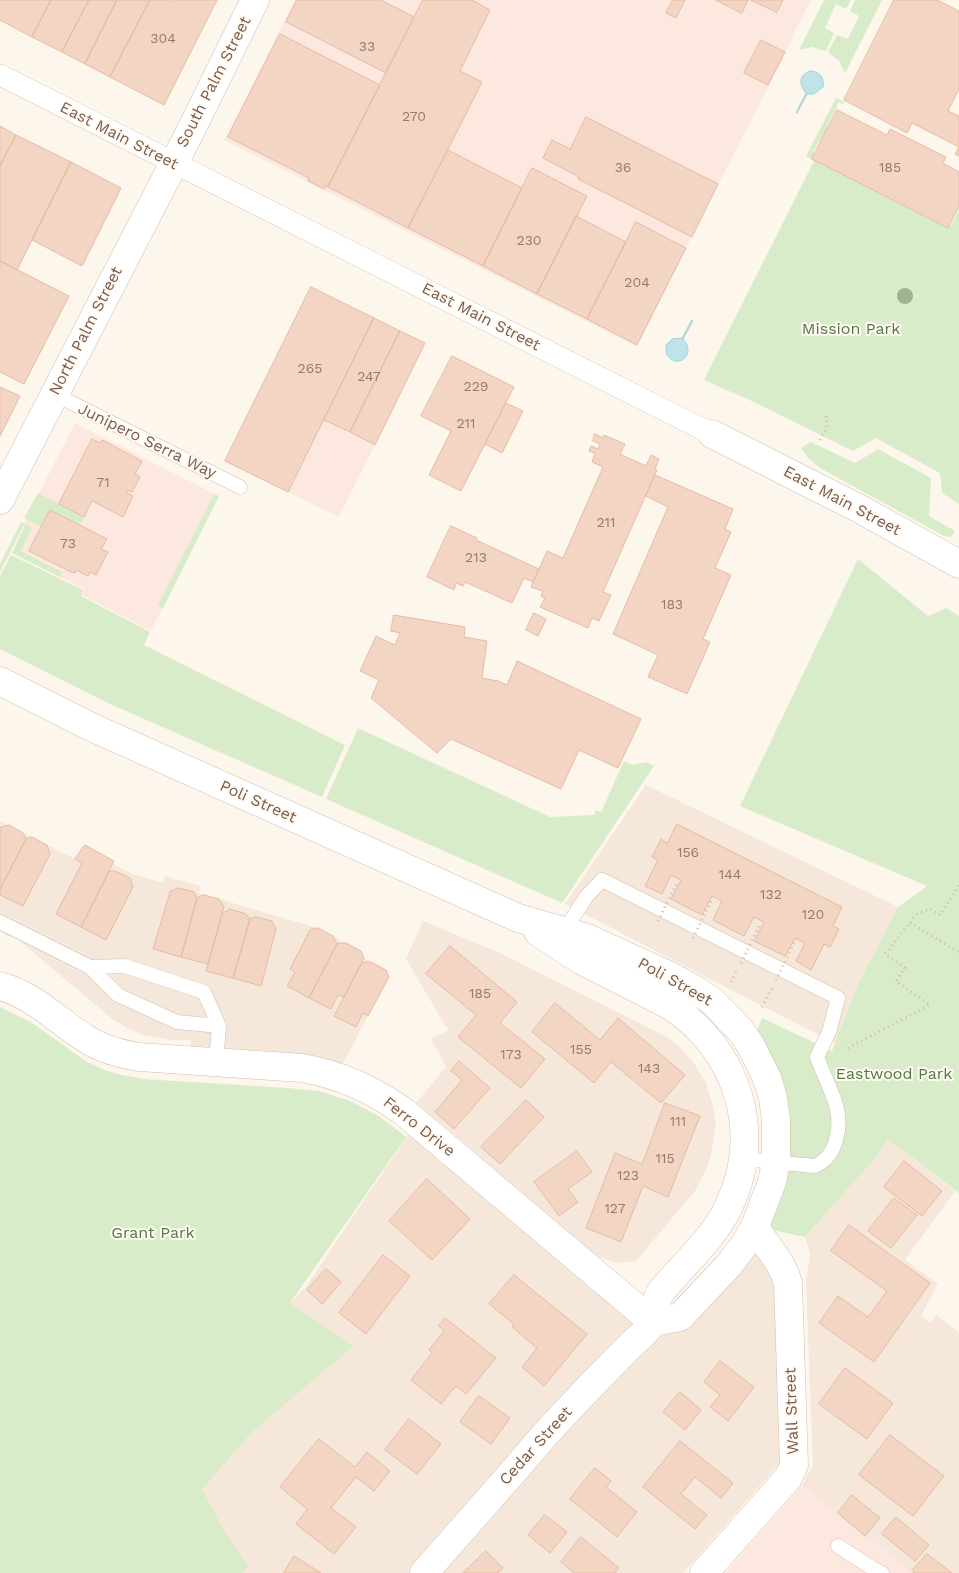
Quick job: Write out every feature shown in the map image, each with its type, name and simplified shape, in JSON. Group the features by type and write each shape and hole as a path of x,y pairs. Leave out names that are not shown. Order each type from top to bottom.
{"main road":[{"name":"South Palm Street","path":"173,163 255,0"},
{"name":"North Palm Street","path":"0,500 173,163"},
{"name":"East Main Street","path":"712,434 860,509 959,564"},
{"name":"Poli Street","path":"0,681 88,726 518,918 587,938 670,976 712,1001 726,1014 752,1046 767,1078 773,1098 776,1162 772,1182 756,1226"},
{"name":"Poli Street","path":"518,918 579,959 671,1006 683,1015 700,1030 729,1073 738,1094 744,1118 746,1141 740,1180 728,1209 711,1234 658,1296 653,1322"},
{"name":"Ferro Drive","path":"0,986 31,999 53,1013 87,1040 117,1053 140,1057 302,1068 351,1081 386,1099 404,1112 653,1322"},
{"path":"653,1322 680,1317 728,1266 756,1226"},
{"name":"Wall Street","path":"704,1573 788,1478 794,1465 788,1283 780,1262 761,1238 756,1226"},
{"name":"Cedar Street","path":"424,1573 566,1411 653,1322"}],"street":[{"name":"East Main Street","path":"0,75 712,434"}],"lane":[{"name":"Junipero Serra Way","path":"54,394 240,487"},
{"path":"564,931 586,897 602,880 838,998 829,1032 817,1057 836,1107 837,1136 829,1156 822,1163 814,1166 744,1159"},
{"path":"0,922 90,967 118,995 177,1022 219,1026"},
{"path":"90,967 125,966 204,992 219,1026 216,1063"},
{"path":"838,1546 882,1573"}],"path":[{"path":"820,440 827,427 826,415"},
{"path":"655,928 677,884"},
{"path":"848,1048 930,1004 896,981 905,968 885,954 916,915 930,909 940,914 959,885"},
{"path":"693,938 711,901"},
{"path":"910,923 959,952"},
{"path":"728,990 760,924"},
{"path":"762,1007 794,943"}],"shaded area":[{"path":"295,0 811,0 636,346 224,140"},
{"path":"311,287 425,343 339,517 225,461"},
{"path":"75,423 219,496 151,631 82,595 84,589 12,553 25,526 26,519 28,519 38,500 36,499"},
{"path":"646,785 898,907 857,986 836,1044 565,904"},
{"path":"0,821 75,859 85,845 114,861 113,864 132,874 163,883 165,876 201,886 199,893 318,928 361,951 364,958 386,970 389,977 342,1065 190,1048 191,1040 172,1040 143,1035 111,1018 15,937 7,936 0,931"},
{"path":"423,921 498,952 667,1037 684,1051 695,1065 706,1083 716,1122 711,1155 707,1168 695,1191 636,1261 613,1262 592,1254 416,1103 446,1067 431,1039 448,1030 406,959"},
{"path":"416,1123 653,1322 680,1317 755,1226 788,1283 780,1463 683,1573 102,1573 287,1307 307,1285"},
{"path":"887,1139 955,1191 905,1260 938,1284 921,1316 930,1323 937,1315 959,1333 959,1573 912,1573 870,1538 865,1539 802,1485 813,1465 806,1283 810,1254 805,1237 879,1154"},
{"path":"802,1485 865,1538 870,1537 912,1573 725,1573"}],"green space":[{"path":"824,0 851,0 846,9 836,4 825,28 834,33 826,51 812,47 799,50"},
{"path":"855,0 882,0 845,73 839,61 828,52 837,35 848,39 859,16 850,11"},
{"name":"Mission Park","path":"836,98 844,102 843,104 839,102 827,126 831,129 824,143 819,141 813,152 818,155 819,163 940,224 942,221 951,225 959,209 959,504 942,493 940,473 876,438 853,451 754,402 704,380 814,161 806,156"},
{"path":"811,442 855,463 878,449 931,478 929,516 955,531 951,537 944,536 820,468 809,459 801,448"},
{"path":"38,493 84,517 80,525 50,510 41,527 24,518"},
{"path":"214,494 219,496 163,608 158,605"},
{"path":"21,522 32,529 21,551 62,572 60,577 12,553 24,525 0,572 0,564"},
{"path":"11,555 83,590 81,596 150,632 144,645 345,745 322,797 110,704 0,649 0,576"},
{"name":"Eastwood Park","path":"858,559 928,616 946,608 959,616 959,1193 887,1139 879,1154 805,1237 755,1226 772,1182 751,1046 762,1018 832,1051 857,986 898,907 927,886 740,806"},
{"path":"358,728 550,817 594,815 596,810 601,812 624,761 633,765 646,762 654,766 562,903 326,799"},
{"name":"Grant Park","path":"0,1007 31,1022 87,1062 104,1070 143,1079 319,1091 350,1101 379,1116 406,1137 290,1303 353,1346 251,1433 202,1489 222,1527 248,1566 242,1573 0,1573"}],"water":[{"path":"810,71 821,75 823,87 814,94 807,94 796,113 806,93 802,87 801,80 803,75"},
{"path":"692,320 683,339 687,345 687,356 684,359 675,361 666,353 666,345 672,339 682,338"}],"building":[{"path":"0,0 51,0 32,37 0,20"},
{"path":"51,0 89,0 62,52 32,37"},
{"path":"89,0 117,0 85,64 62,52"},
{"path":"117,0 150,0 110,77 85,64"},
{"path":"150,0 171,0 174,2 175,0 217,0 164,105 110,77"},
{"path":"297,0 381,0 414,17 386,73 286,22"},
{"path":"423,0 472,0 490,10 460,71 482,82 408,228 328,187"},
{"path":"673,0 685,0 676,18 666,13"},
{"path":"716,0 748,0 742,13"},
{"path":"751,0 783,0 777,12"},
{"path":"894,0 937,0 959,11 959,89 948,111 959,116 959,147 912,123 907,133 844,100"},
{"path":"280,34 380,85 328,187 326,186 324,189 308,181 309,178 228,137"},
{"path":"761,40 785,52 768,85 744,73"},
{"path":"837,110 887,135 890,129 946,157 943,163 959,172 959,206 948,228 812,159"},
{"path":"586,117 718,184 692,237 578,179 579,177 543,158 552,140 570,149"},
{"path":"0,126 16,135 0,166"},
{"path":"16,135 71,162 17,270 0,261 0,166"},
{"path":"959,147 959,156 955,154"},
{"path":"448,150 522,188 483,266 408,228"},
{"path":"71,162 121,188 82,266 32,240"},
{"path":"532,168 587,196 537,294 483,266"},
{"path":"576,216 626,242 587,319 537,294"},
{"path":"636,222 686,248 637,345 587,319"},
{"path":"0,261 69,296 24,384 0,372"},
{"path":"311,287 374,318 288,492 225,461"},
{"path":"374,318 400,331 350,432 324,420"},
{"path":"400,331 425,343 375,445 350,432"},
{"path":"452,356 514,387 461,491 429,475 451,431 421,416"},
{"path":"0,387 20,396 0,436"},
{"path":"506,403 523,411 502,453 485,444"},
{"path":"595,434 603,438 604,435 625,444 620,454 646,466 651,455 659,459 655,469 657,470 603,592 611,595 599,621 592,618 588,628 540,607 545,598 541,596 543,591 531,587 547,551 563,558 603,467 592,462 595,453 589,451 591,446 598,449 600,444 593,441"},
{"path":"92,439 100,443 102,440 142,461 135,474 140,477 132,492 127,490 126,492 133,496 123,517 92,501 84,517 59,504"},
{"path":"655,475 733,509 725,529 731,532 715,568 731,575 703,639 710,642 687,694 648,677 658,655 613,634 668,507 646,496"},
{"path":"50,510 107,539 101,549 108,552 96,575 90,572 88,576 76,570 75,573 71,572 29,551"},
{"path":"451,526 477,538 476,540 539,569 533,582 524,578 512,603 465,582 463,586 456,583 454,590 427,577"},
{"path":"534,613 546,619 538,636 526,630"},
{"path":"394,615 465,627 464,637 487,641 482,678 507,685 517,661 641,719 618,768 579,750 561,789 451,739 437,753 371,698 379,680 360,671 376,636 395,645 400,633 391,631"},
{"path":"677,824 842,907 833,926 839,929 830,947 824,944 811,970 796,961 805,943 795,938 785,956 754,941 764,922 754,917 744,936 713,920 722,901 712,896 702,915 671,899 681,880 671,875 662,894 645,886 658,860 652,857 661,839 667,843"},
{"path":"9,825 23,833 26,839 0,889 0,828"},
{"path":"32,837 47,845 50,854 23,906 0,895 0,889 26,839"},
{"path":"85,845 114,861 81,927 56,914 82,863 75,859"},
{"path":"115,871 130,878 133,887 106,940 81,927 109,872"},
{"path":"178,888 194,892 197,898 181,957 153,949 170,892"},
{"path":"204,895 219,899 224,907 208,964 181,957 197,898"},
{"path":"230,909 246,914 250,919 233,978 206,971 222,914"},
{"path":"256,917 272,921 276,929 261,986 233,978 250,919"},
{"path":"318,928 333,936 337,944 309,998 287,986 295,972 290,969 310,930"},
{"path":"346,943 361,951 364,958 344,997 338,995 331,1009 309,998 337,944"},
{"path":"450,946 517,1002 500,1023 545,1059 521,1088 458,1037 476,1015 426,974"},
{"path":"371,962 386,970 389,977 368,1016 363,1013 356,1027 334,1016 362,963"},
{"path":"555,1003 600,1040 618,1018 685,1075 661,1103 611,1062 594,1083 532,1032"},
{"path":"459,1061 490,1088 454,1129 435,1112 462,1080 451,1071"},
{"path":"526,1100 544,1117 500,1164 481,1147"},
{"path":"665,1103 700,1116 668,1197 643,1186 621,1242 586,1228 615,1153 642,1164"},
{"path":"577,1151 592,1172 568,1189 578,1202 559,1216 534,1182"},
{"path":"904,1161 942,1191 922,1216 884,1187"},
{"path":"427,1179 470,1219 432,1260 389,1221"},
{"path":"894,1198 917,1215 891,1248 868,1231"},
{"path":"849,1225 930,1283 874,1362 819,1323 838,1296 868,1317 887,1291 831,1251"},
{"path":"383,1255 410,1276 366,1334 339,1313"},
{"path":"326,1269 341,1282 322,1304 307,1290"},
{"path":"514,1275 587,1334 544,1386 522,1367 537,1348 512,1327 514,1324 489,1304"},
{"path":"445,1318 496,1358 466,1394 456,1386 441,1404 411,1380 432,1353 429,1350 444,1331 439,1326"},
{"path":"720,1361 754,1387 728,1421 710,1407 720,1395 704,1382"},
{"path":"845,1368 893,1403 867,1439 819,1404"},
{"path":"680,1392 701,1410 685,1430 663,1412"},
{"path":"479,1396 510,1418 491,1444 460,1422"},
{"path":"409,1419 441,1444 417,1474 385,1450"},
{"path":"890,1435 944,1476 913,1516 859,1475"},
{"path":"319,1439 355,1467 367,1452 390,1471 374,1491 356,1477 331,1508 356,1527 334,1554 296,1524 307,1509 280,1487"},
{"path":"680,1441 733,1483 721,1498 695,1477 681,1494 707,1515 695,1529 643,1487"},
{"path":"595,1468 611,1481 606,1487 637,1512 617,1537 570,1499"},
{"path":"852,1495 880,1518 865,1536 838,1513"},
{"path":"545,1515 567,1532 550,1553 528,1535"},
{"path":"896,1517 929,1545 915,1561 882,1534"},
{"path":"581,1537 619,1568 615,1573 574,1573 561,1562"},
{"path":"486,1551 503,1568 498,1573 463,1573"},
{"path":"927,1554 952,1573 914,1573 912,1571"},
{"path":"294,1556 321,1573 284,1573"}]}
